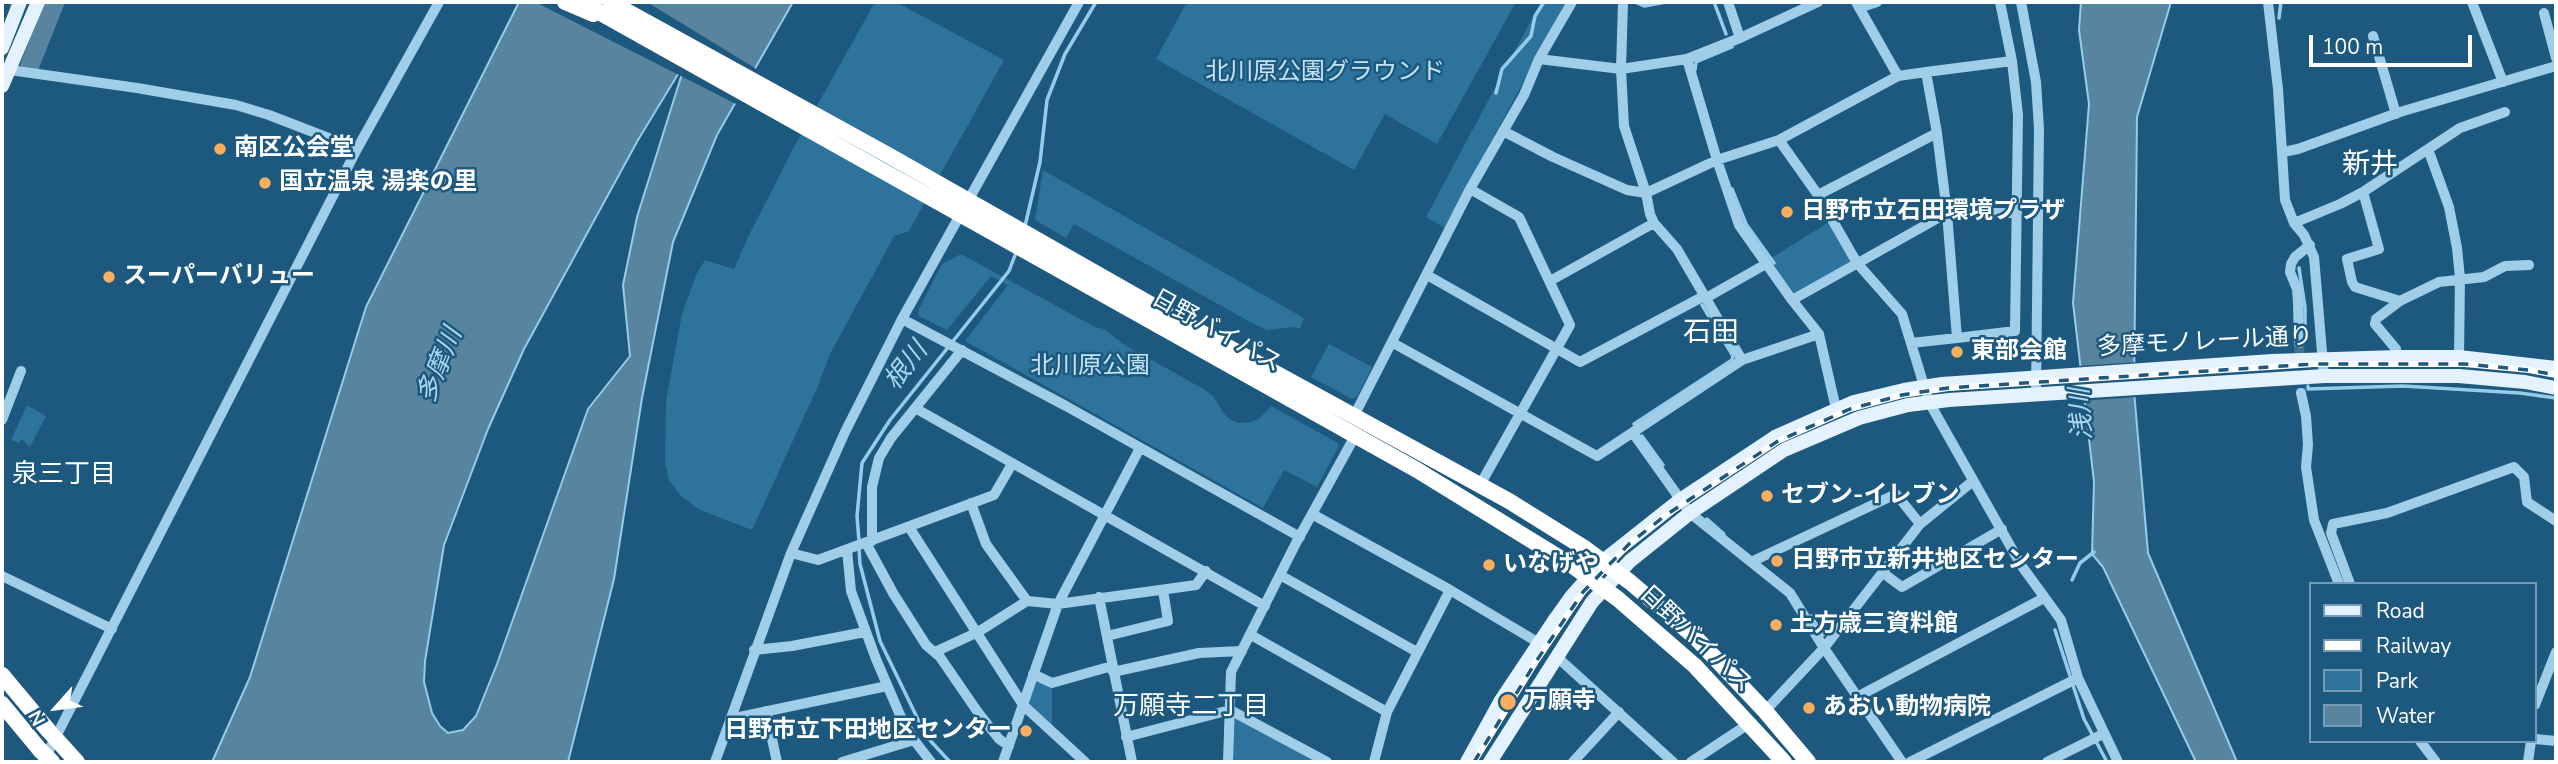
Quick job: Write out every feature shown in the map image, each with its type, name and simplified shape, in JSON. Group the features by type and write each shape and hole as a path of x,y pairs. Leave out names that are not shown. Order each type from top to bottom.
{"highway":[{"path":"565,2 639,27"},
{"name":"日野バイパス","path":"581,2 639,27 888,155 1518,531 1588,577 1695,666 1784,762"},
{"name":"日野バイパス","path":"610,2 639,27"},
{"path":"615,2 639,27"},
{"name":"日野バイパス","path":"1161,318 1354,416 1480,485 1603,561 1678,622 1765,711 1808,762"},
{"path":"2,675 77,762"},
{"path":"2,704 42,756 52,762"}],"main road":[{"path":"2,48 20,2"},
{"path":"2,86 6,70 38,2"},
{"name":"多摩モノレール通り","path":"1467,762 1500,702 1539,643 1603,561 1680,500 1775,437 1836,409 1876,396 1923,386 2272,361 2459,357 2556,368"},
{"name":"多摩モノレール通り","path":"1490,762 1592,602 1618,573 1690,513 1784,450 1821,432 1878,412 1929,402 2039,393 2324,376 2459,376 2525,382 2556,388"}],"street":[{"path":"42,756 112,629 357,149 439,2"},
{"path":"715,762 791,553 845,432 902,319 1079,2"},
{"path":"1354,416 1470,189 1524,95 1539,59 1572,2"},
{"path":"1623,2 1621,69 1624,126 1654,223 1677,249 1742,360"},
{"path":"1728,2 1740,38"},
{"path":"1539,59 1621,69 1687,60 1818,2"},
{"path":"1877,2 1858,5 1898,76"},
{"path":"1911,343 2015,331 2018,115 2012,61 2000,2"},
{"path":"2021,2 2036,82 2039,129 2039,393"},
{"path":"2268,2 2283,152 2285,200 2294,223 2310,245 2316,268 2324,376"},
{"path":"2472,2 2503,82"},
{"path":"2544,13 2556,58"},
{"path":"2373,36 2396,114"},
{"path":"1687,60 1739,225 1819,334 1836,409"},
{"path":"1503,131 1627,191 1646,193 1717,160 1779,140 1898,76 2012,61"},
{"path":"2283,152 2556,65"},
{"path":"6,70 236,105 357,149"},
{"path":"1926,72 1947,213 1957,338"},
{"path":"2294,223 2363,192 2460,128 2505,112"},
{"path":"1818,195 1937,133"},
{"path":"1779,140 1818,195 1857,263 1902,314 1929,402 2021,565 2061,620 2073,680 2097,736 2118,762"},
{"path":"2428,149 2449,207 2460,278 2459,357"},
{"path":"1470,189 1519,217 1570,325 1518,413 1480,485"},
{"path":"2363,192 2379,249 2347,259 2352,282 2355,287 2400,301"},
{"path":"1792,300 1947,213 2017,213"},
{"path":"1550,281 1654,223"},
{"path":"2298,343 2298,296 2290,272 2295,257 2310,245"},
{"path":"1427,275 1580,362 1766,264"},
{"path":"2397,357 2396,349 2375,324 2376,318 2400,301 2428,286 2460,278 2484,277 2505,267 2529,265"},
{"path":"902,319 960,348 1300,537"},
{"path":"1392,343 1597,456 1742,360 1819,334"},
{"path":"960,348 887,444 876,466 868,542 893,593 926,645 935,652 999,739 1009,746"},
{"path":"2,420 21,371"},
{"path":"2301,393 2308,445 2308,486 2319,534 2338,582"},
{"path":"915,408 1265,606"},
{"path":"1633,433 1690,513 1790,593 1902,762"},
{"path":"1228,762 1231,672 1355,436"},
{"path":"1003,762 1058,604 1140,448"},
{"path":"791,553 818,560 994,495 1012,464"},
{"path":"2349,582 2331,533 2333,524 2387,513 2514,467 2524,477 2527,502 2556,521"},
{"path":"1765,711 1824,648 1920,524 1973,481"},
{"path":"1751,562 1896,494 1920,524"},
{"path":"971,503 986,544 1027,601"},
{"path":"1312,514 1450,590 1539,643"},
{"path":"909,527 1023,705 1085,762"},
{"path":"1884,573 1902,587 2002,529"},
{"path":"848,550 851,591 865,632 914,740 931,762"},
{"path":"935,652 978,632 1027,601 1058,604 1196,585 1206,571"},
{"path":"1280,575 1417,652"},
{"path":"2,576 112,629"},
{"path":"1107,636 1168,621 1163,590"},
{"path":"1374,762 1387,712 1450,590"},
{"path":"1099,597 1132,762"},
{"path":"1857,697 2044,598"},
{"path":"754,650 792,646 865,632"},
{"path":"1251,635 1387,712"},
{"path":"1033,674 1052,682 1199,653 1242,651"},
{"path":"2537,700 2556,653"},
{"path":"1557,657 1673,762"},
{"path":"1910,762 2073,680"},
{"path":"730,719 887,685"},
{"path":"1126,737 1230,710 1314,759 1327,762"},
{"path":"766,711 777,762"},
{"path":"1573,762 1619,712"},
{"path":"1691,762 1750,723"},
{"path":"2047,762 2097,736"},
{"path":"842,762 914,740"},
{"path":"2537,740 2556,741"},
{"path":"2421,743 2435,762"},
{"path":"2528,762 2532,743"}],"green space":[{"path":"875,2 896,2 1004,60 909,231 894,236 830,354 752,530 700,510 681,496 669,480 665,462 666,401 682,314 696,275 705,260 734,269 794,147"},
{"name":"北川原公園グラウンド","path":"1187,2 1516,2 1437,144 1385,114 1354,170 1156,59"},
{"path":"1541,2 1566,2 1445,228 1426,217"},
{"path":"1043,170 1304,318 1300,329 1293,327 1267,330 1074,224 1066,238 1035,220"},
{"path":"1832,220 1857,263 1793,296 1770,259"},
{"name":"北川原公園","path":"961,254 1095,327 1104,329 1125,345 1205,390 1213,396 1231,420 1239,423 1252,422 1271,406 1336,442 1339,446 1317,487 1284,470 1263,508 965,341 1008,285 991,276 947,330 919,316 918,311 942,264"},
{"path":"1329,344 1372,367 1357,397 1352,399 1311,377"},
{"path":"27,405 46,416 30,447 22,439 19,443 11,440"},
{"path":"1033,674 1052,683 1052,725 1023,705"},
{"path":"1230,710 1316,756 1312,762 1228,762"}],"water":[{"name":"多摩川","path":"519,2 793,2 717,135 673,242 642,398 614,579 568,762 212,762 250,677 366,307","holes":["686,61 637,217 623,285 630,356 588,409 476,716 463,730 448,733 432,713 424,682 444,545 488,429 524,349 638,140"]},
{"path":"2081,2 2171,2 2137,117 2134,391 2148,553 2237,762 2196,762 2103,567 2092,554 2094,482 2073,303 2089,104 2079,30"}],"pier":[{"path":"535,2 647,2 758,70 738,105"},
{"path":"2138,362 2138,397 2081,401 2077,366"}],"waterway":[{"path":"30,65 55,2"},
{"name":"根川","path":"1025,226 1040,162 1047,100 1065,54 1096,2"},
{"path":"1496,93 1502,69 1531,36 1535,16 1544,2"},
{"path":"1635,2 1644,6 1666,2"},
{"path":"1714,2 1726,34"},
{"path":"2279,18 2281,2"},
{"path":"1695,70 1696,62 1732,47"},
{"path":"1732,189 1746,224 1774,263"},
{"name":"根川","path":"859,541 857,516 862,463 890,420 1009,271 1017,250"},
{"path":"2299,268 2305,307 2305,340"},
{"path":"1634,424 1732,360 1733,356 1702,305"},
{"path":"2308,386 2308,389 2403,386 2520,393 2556,398"},
{"path":"1642,436 1663,465"},
{"path":"1707,519 1724,534"},
{"name":"根川","path":"859,549 860,564 880,641 926,736 950,762"},
{"path":"2072,580 2080,563 2094,552"},
{"path":"1811,616 1823,635"},
{"path":"2055,630 2084,719 2107,762"}],"tunnel":[{"path":"2299,343 2301,393"}],"railway":[{"path":"1474,762 1583,592 1630,543 1666,515 1778,441 1850,409 1902,395 1948,388 2314,364 2465,364 2556,375"}],"place":[{"name":"南区公会堂","path":"220,149"},
{"name":"国立温泉 湯楽の里","path":"265,183"},
{"name":"日野市立石田環境プラザ","path":"1787,212"},
{"name":"スーパーバリュー","path":"109,277"},
{"name":"東部会館","path":"1957,352"},
{"name":"セブン-イレブン","path":"1767,496"},
{"name":"日野市立新井地区センター","path":"1777,561"},
{"name":"いなげや","path":"1489,565"},
{"name":"土方歳三資料館","path":"1776,625"},
{"name":"万願寺","path":"1508,702"},
{"name":"あおい動物病院","path":"1809,708"},
{"name":"日野市立下田地区センター","path":"1026,731"}],"district":[{"name":"新井","path":"2370,166"},
{"name":"石田","path":"1711,334"},
{"name":"泉三丁目","path":"64,476"},
{"name":"万願寺二丁目","path":"1191,708"}],"water label":[{"name":"浅川","path":"2083,414"}]}
